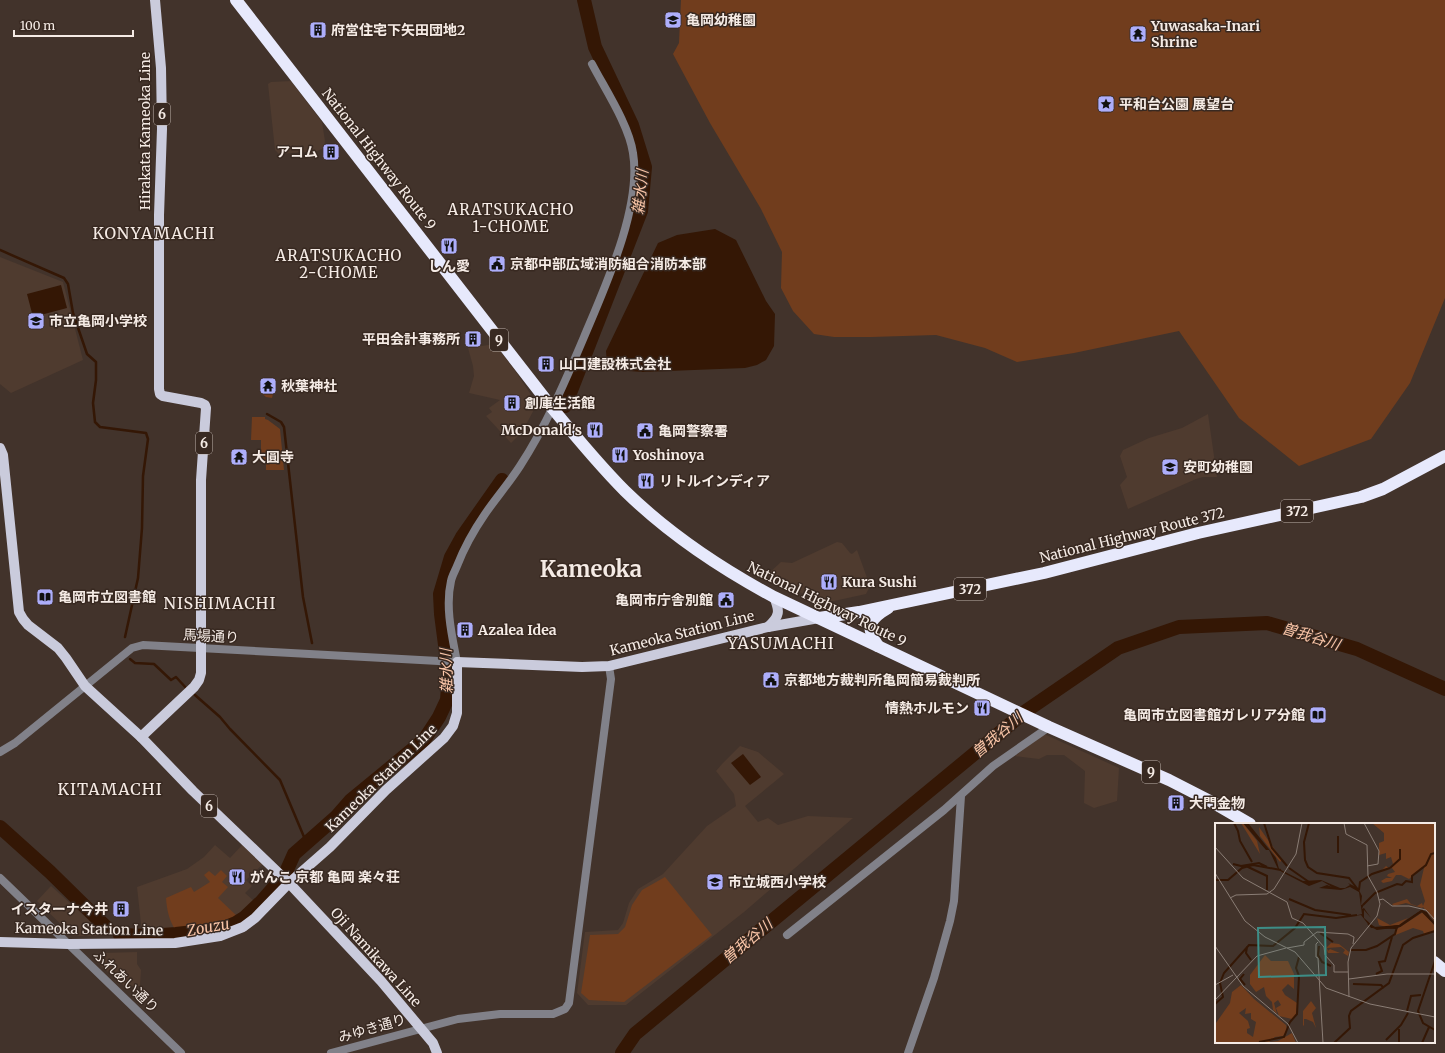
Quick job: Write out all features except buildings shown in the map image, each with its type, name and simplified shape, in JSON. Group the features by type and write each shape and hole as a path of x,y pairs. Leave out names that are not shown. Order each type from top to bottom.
{"highway":[{"name":"National Highway Route 9","path":"236,0 553,409 601,465 651,514 695,549 738,577 774,597 1013,709 1046,726 1169,780 1248,823"},
{"name":"National Highway Route 372","path":"819,618 896,604 1044,573 1198,533 1360,497 1383,489 1445,456"},
{"path":"878,646 870,633 870,625 879,614 896,604"},
{"path":"1435,963 1445,971"}],"main road":[{"name":"Hirakata Kameoka Line","path":"141,737 200,680 201,480 206,408 205,405 201,403 163,396 160,394 159,389 159,215 162,130 161,68 155,0"},
{"path":"0,448 3,455 19,612 28,625 58,648 85,686 141,737"},
{"path":"768,627 777,618 778,612 774,597"},
{"name":"Kameoka Station Line","path":"0,942 69,944 174,943 220,936 243,927 255,918 284,879 330,847 386,790 444,738 453,726 457,713 454,662 582,667 609,666 768,627 819,618"},
{"name":"6","path":"141,737 193,791 284,879"},
{"name":"Oji Namikawa Line","path":"284,879 381,981 433,1043 437,1053"}],"street":[{"path":"454,662 449,596 451,580 472,535 484,515 520,467 553,409 614,265 629,212 635,176 633,153 627,131 592,64"},
{"name":"馬場通り","path":"0,752 14,743 132,648 143,645 454,662"},
{"name":"みゆき通り","path":"331,1053 458,1019 481,1015 554,1014 565,1009 569,1003 611,679 609,666"},
{"path":"787,935 961,796 993,766 1046,726"},
{"path":"908,1053 924,1009 950,921 954,902 961,796"},
{"name":"ふれあい通り","path":"0,878 181,1053"}],"shaded area":[{"path":"681,0 1445,0 1445,298 1410,383 1371,439 1299,466 1239,418 1179,331 1074,353 1017,362 985,348 936,335 834,337 814,334 793,311 781,288 782,252 761,209 710,123 673,54 679,43"},
{"path":"291,81 322,122 325,141 322,149 317,151 279,154 275,150 268,84 271,82"},
{"path":"715,229 736,240 766,301 775,314 774,346 766,360 757,365 745,368 643,372 615,370 607,364 606,351 658,243 677,235"},
{"name":"市立亀岡小学校","path":"0,257 63,282 83,360 11,393 0,384"},
{"path":"61,285 67,308 33,317 27,294"},
{"path":"495,344 537,404 522,432 511,443 486,416 492,412 489,408 500,400 469,393 474,376 468,348"},
{"name":"秋葉神社","path":"261,380 276,381 272,398 266,397 260,392"},
{"name":"安町幼稚園","path":"1208,414 1217,477 1203,477 1196,479 1128,509 1120,485 1127,477 1120,456 1123,450 1149,438 1182,428"},
{"path":"252,417 265,417 265,419 280,429 284,470 266,470 266,462 261,462 261,440 251,440"},
{"path":"837,542 842,543 852,554 857,550 870,586 866,594 834,601 815,600 767,575 781,562 792,563"},
{"path":"1044,734 1119,768 1117,801 1094,808 1084,803 1085,771 1064,755 1047,755 1039,759 1015,756"},
{"name":"市立城西小学校","path":"740,746 758,752 784,774 745,806 758,822 768,818 778,825 808,816 853,818 744,912 626,1005 588,1005 577,993 585,932 618,930 623,923 629,903 638,889 663,874 707,826 736,806 734,794 716,771"},
{"path":"743,754 761,777 750,785 731,763"},
{"path":"243,844 263,864 246,880 252,886 245,893 254,901 235,920 224,925 171,932 142,933 137,887 187,869 204,857 215,845 230,858"},
{"path":"221,870 227,876 222,882 228,887 218,898 238,917 224,925 176,931 169,915 166,898 191,887 194,892 210,882 204,875 209,871 215,876"},
{"path":"665,877 712,935 624,1002 589,1000 581,993 590,935 618,934 625,927 632,905 642,890"},
{"path":"51,886 101,931 103,933 102,936 73,936 37,901"},
{"path":"137,952 137,964 141,970 140,986 132,986 129,990 100,965 102,953"}],"waterway":[{"name":"雑水川","path":"565,406 641,211 645,167 632,125 595,47 584,0"},
{"path":"0,250 64,278 68,284 73,313 87,354 96,362 96,380 93,403 95,422 100,427 146,433 148,439 143,476 142,528 138,578 125,637"},
{"path":"267,414 281,422 284,427 303,597 312,643"},
{"name":"雑水川","path":"120,935 149,936 221,929 244,918 261,902 286,872 294,854 336,817 350,801 424,740 439,717 447,700 449,675 441,614 440,594 451,557 462,537 502,480"},
{"name":"曽我谷川","path":"622,1053 635,1034 1026,711 1118,648 1179,627 1267,623 1357,649 1445,689"},
{"path":"130,659 135,663 154,664 171,680 176,677 187,689"},
{"path":"195,695 220,717 280,780 307,844"},
{"name":"Zouzu","path":"0,827 50,872 107,928"}],"place":[{"name":"亀岡幼稚園","path":"673,20"},
{"name":"府営住宅下矢田団地2","path":"318,30"},
{"name":"Yuwasaka-Inari Shrine","path":"1138,34"},
{"name":"平和台公園 展望台","path":"1106,104"},
{"name":"アコム","path":"331,152"},
{"name":"しん愛","path":"449,246"},
{"name":"京都中部広域消防組合消防本部","path":"497,264"},
{"name":"市立亀岡小学校","path":"36,321"},
{"name":"平田会計事務所","path":"473,339"},
{"name":"山口建設株式会社","path":"546,364"},
{"name":"秋葉神社","path":"268,386"},
{"name":"創庫生活館","path":"512,403"},
{"name":"McDonald's","path":"595,430"},
{"name":"亀岡警察署","path":"645,431"},
{"name":"Yoshinoya","path":"620,455"},
{"name":"大圓寺","path":"239,457"},
{"name":"安町幼稚園","path":"1170,467"},
{"name":"リトルインディア","path":"646,481"},
{"name":"Kura Sushi","path":"829,582"},
{"name":"亀岡市立図書館","path":"45,597"},
{"name":"亀岡市庁舎別館","path":"726,600"},
{"name":"Azalea Idea","path":"465,630"},
{"name":"京都地方裁判所亀岡簡易裁判所","path":"771,680"},
{"name":"情熱ホルモン","path":"982,708"},
{"name":"亀岡市立図書館ガレリア分館","path":"1318,715"},
{"name":"大門金物","path":"1176,803"},
{"name":"がんこ 京都 亀岡 楽々荘","path":"237,877"},
{"name":"市立城西小学校","path":"715,882"},
{"name":"イスターナ今井","path":"121,909"}],"district":[{"name":"ARATSUKACHO 1-CHOME","path":"511,218"},
{"name":"KONYAMACHI","path":"154,233"},
{"name":"ARATSUKACHO 2-CHOME","path":"339,264"},
{"name":"Kameoka","path":"591,569"},
{"name":"NISHIMACHI","path":"220,603"},
{"name":"YASUMACHI","path":"781,643"},
{"name":"KITAMACHI","path":"110,789"}]}
